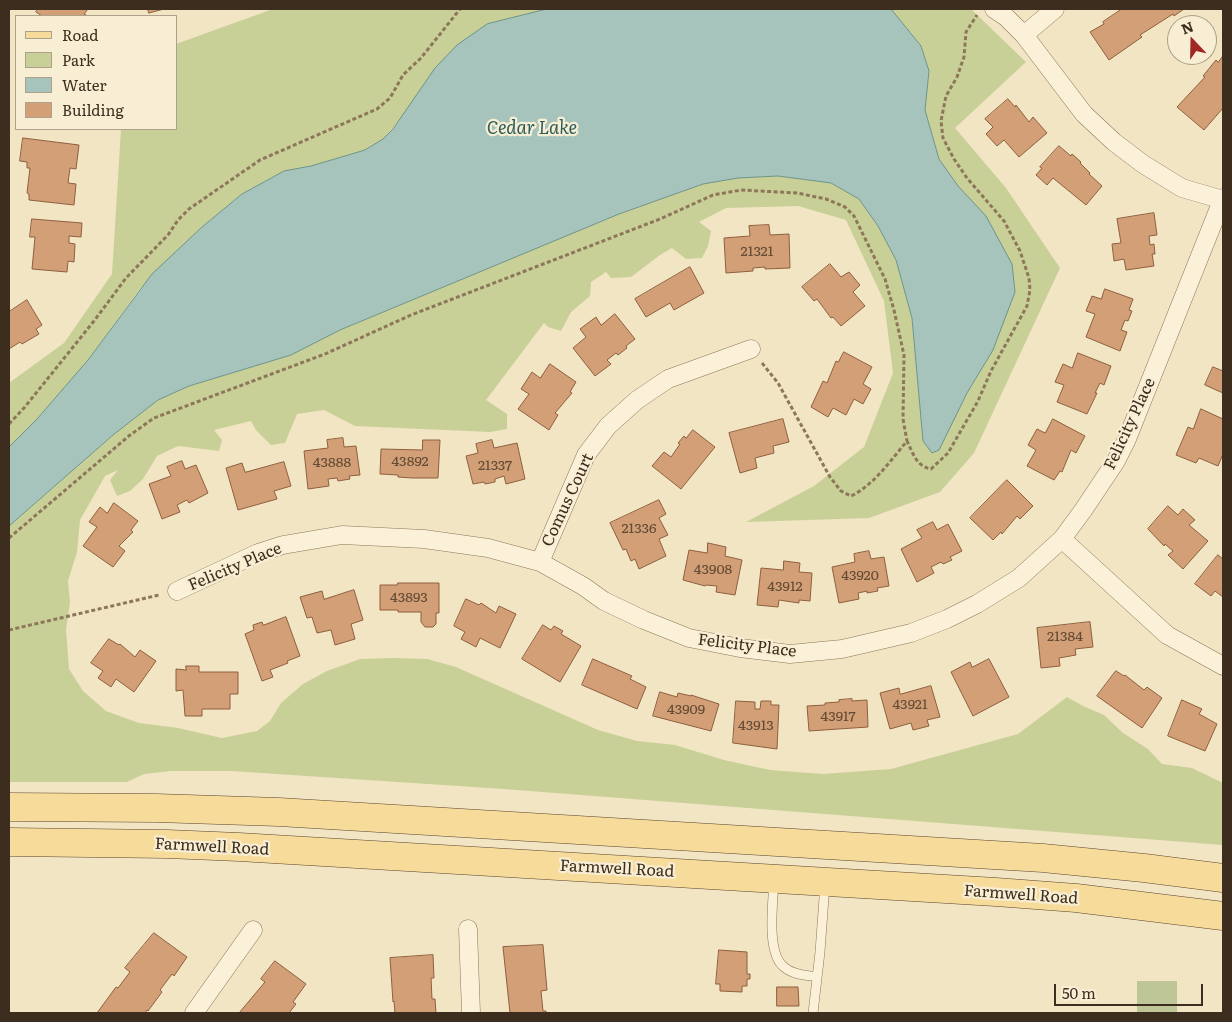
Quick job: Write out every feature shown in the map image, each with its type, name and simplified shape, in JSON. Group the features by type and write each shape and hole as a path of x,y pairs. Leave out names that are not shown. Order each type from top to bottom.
{"main road":[{"path":"9,807 156,808 298,813 1043,858 1223,878"},
{"name":"Farmwell Road","path":"9,842 230,847 774,878 1076,898 1223,916"}],"street":[{"path":"1024,35 1055,9"},
{"path":"986,11 1006,17 1024,35 1084,114 1114,142 1143,164 1182,188 1223,199"},
{"name":"Felicity Place","path":"176,591 258,553 283,546 342,535 424,539 468,544 540,562 604,601 644,620 689,638 740,648 790,654 842,649 911,633 947,620 1019,578 1062,538 1116,461 1223,199"},
{"name":"Comus Court","path":"540,562 586,455 608,426 636,400 668,379 751,349"},
{"path":"1062,538 1167,634 1223,666"},
{"path":"468,929 471,1013"},
{"path":"194,1013 253,930"}],"lane":[{"path":"774,878 772,936 777,959 783,967 792,972 817,977"},
{"path":"813,1013 825,882"}],"path":[{"path":"9,424 94,321 126,278 168,235 178,220 189,209 260,160 377,109 390,98 403,75 421,58 460,9"},
{"path":"9,538 130,435 154,418 325,354 411,315 660,219 713,195 741,190 797,192 826,199 845,207 854,216 885,279 894,310 904,355 903,419 907,441 922,467 931,469 948,453 978,401 991,371 1027,306 1030,290 1029,278 1020,251 1004,221 967,178 943,138 941,121 946,96 957,77 964,57 966,32 986,11"},
{"path":"751,349 778,382 830,477 841,491 851,496 861,491 907,441"},
{"path":"9,630 176,591"}],"green space":[{"path":"273,9 547,9 487,24 383,139 365,150 311,166 284,171 242,194 202,227 139,290 88,360 37,419 9,447 9,383 64,343 112,274 121,130 178,130 178,43"},
{"path":"891,9 971,9 1026,62 955,128 1006,188 1060,268 974,453 940,492 869,518 746,522 814,486 864,447 893,373 884,301 846,220 798,206 726,208 699,222 711,231 708,246 702,258 686,259 672,248 631,277 611,278 606,272 591,282 590,296 571,312 561,331 548,327 544,323 486,400 507,414 507,429 490,432 355,426 324,410 297,414 285,443 271,445 256,430 251,421 214,430 222,440 219,451 178,446 157,456 143,479 130,491 117,496 110,480 118,470 105,476 80,520 77,552 68,581 70,603 66,629 69,669 83,691 106,711 139,723 178,728 222,738 257,731 270,721 281,703 303,684 327,671 360,659 427,659 456,667 598,730 637,741 675,745 724,760 770,770 823,774 891,769 1018,734 1067,697 1104,715 1123,733 1148,749 1162,764 1192,768 1223,783 1223,845 504,789 231,771 171,771 144,774 127,782 9,782 9,526 113,435 158,400 189,386 291,355 340,330 619,214 703,184 738,178 778,176 831,183 859,199 878,226 896,260 912,318 923,441 967,393 993,350 958,186 939,159 925,110 929,71 921,46"},
{"path":"1137,981 1177,981 1177,1013 1137,1013"}],"water":[{"name":"Cedar Lake","path":"547,9 891,9 921,46 929,71 925,110 939,159 958,186 986,216 1012,264 1015,292 993,350 967,393 939,450 932,453 923,441 912,318 896,260 878,226 859,199 831,183 778,176 738,178 703,184 619,214 340,330 291,355 189,386 158,400 113,435 9,526 9,447 37,419 88,360 152,274 202,227 242,194 284,171 311,166 365,150 383,139 393,129 435,68 457,45 487,24"}],"building":[{"path":"38,9 88,9 84,14 86,15 40,15 36,12"},
{"path":"148,9 164,9 149,13"},
{"path":"1122,9 1184,9 1175,15 1167,15 1167,18 1140,35 1142,37 1109,60 1090,32 1104,24 1103,22"},
{"path":"1223,56 1223,108 1204,130 1177,107 1205,77 1203,76 1212,65 1217,65"},
{"path":"1008,99 1015,107 1016,105 1029,122 1033,117 1047,133 1019,157 1004,140 997,146 986,134 993,127 985,119"},
{"path":"23,138 79,145 76,169 70,168 68,183 76,184 74,205 29,200 29,194 27,193 30,168 27,168 27,162 20,161"},
{"path":"1059,146 1081,162 1089,174 1102,186 1086,205 1053,178 1047,185 1036,175 1042,168 1040,167"},
{"path":"1154,213 1157,235 1149,236 1150,245 1154,244 1155,254 1152,254 1154,266 1126,270 1124,259 1114,261 1112,244 1121,243 1117,219"},
{"path":"32,219 82,223 81,237 69,236 69,243 75,244 74,262 68,261 67,272 32,269 35,237 30,237"},
{"path":"769,225 770,235 789,234 790,268 765,269 765,267 753,268 753,271 726,273 724,238 750,236 749,226"},
{"path":"830,264 841,277 849,272 860,285 853,292 865,306 841,326 833,317 831,318 817,299 814,301 802,287"},
{"path":"690,267 704,293 674,310 670,303 646,317 635,299"},
{"path":"1105,289 1133,299 1129,310 1132,311 1128,321 1125,320 1121,330 1127,332 1120,351 1086,337 1095,314 1086,311 1092,296 1101,299"},
{"path":"27,300 42,325 36,329 39,334 9,349 9,312"},
{"path":"615,314 635,339 618,355 616,353 607,360 611,364 595,376 573,348 586,337 580,329 596,317 601,325"},
{"path":"844,352 872,367 863,384 871,389 863,404 854,399 846,415 833,408 828,417 811,407 823,381 827,383 836,361 838,362"},
{"path":"1078,353 1111,366 1104,385 1100,383 1095,393 1097,393 1087,414 1057,402 1064,385 1055,382 1063,364 1072,368"},
{"path":"550,364 576,382 570,392 572,393 555,413 558,415 549,430 518,409 529,394 521,389 532,372 540,378"},
{"path":"1213,367 1223,371 1223,393 1205,385"},
{"path":"1201,409 1223,419 1223,454 1218,466 1199,458 1196,463 1176,455 1188,427 1193,429"},
{"path":"783,419 789,442 773,446 774,453 755,458 757,468 740,473 729,433"},
{"path":"1053,419 1085,436 1076,453 1071,450 1062,472 1060,471 1054,480 1027,466 1036,450 1028,445 1037,429 1045,433"},
{"path":"693,430 715,447 681,489 652,466 664,452 671,457 680,444 678,443"},
{"path":"343,438 344,447 356,446 360,475 349,476 350,479 338,481 337,478 328,479 329,486 308,489 304,451 328,448 327,440"},
{"path":"423,440 440,440 438,478 412,478 380,474 381,449 422,450"},
{"path":"492,440 494,448 517,443 525,479 506,484 504,476 495,479 495,482 473,484 466,456 478,453 476,444"},
{"path":"182,461 185,469 196,465 208,493 189,503 187,500 177,505 180,512 162,519 149,484 171,476 167,467"},
{"path":"284,462 291,486 274,491 277,499 238,510 226,468 242,463 245,472"},
{"path":"1007,480 1033,506 1020,519 1017,516 1002,534 1001,532 993,540 970,518"},
{"path":"659,500 666,514 659,518 668,535 659,539 666,556 639,569 635,559 631,561 626,549 623,550 610,523"},
{"path":"114,503 138,521 131,530 133,532 119,546 125,551 113,567 83,546 97,527 89,522 100,507 107,513"},
{"path":"1168,506 1178,515 1183,509 1195,520 1189,525 1208,541 1183,569 1168,555 1173,551 1165,544 1164,546 1148,529"},
{"path":"933,522 937,530 948,524 962,551 950,557 952,560 943,564 941,562 931,567 934,573 917,582 901,549 922,538 917,530"},
{"path":"708,543 726,547 725,556 742,560 735,595 716,592 717,586 705,586 683,580 689,550 707,553"},
{"path":"869,551 871,559 884,557 889,586 877,588 878,591 858,593 859,599 839,603 832,567 855,562 854,554"},
{"path":"1218,555 1223,559 1223,597 1215,591 1211,596 1195,584"},
{"path":"784,561 800,563 799,572 812,573 810,601 799,600 799,603 779,600 778,607 757,605 761,568 783,570"},
{"path":"398,583 439,583 439,613 436,613 436,624 433,627 425,627 421,622 421,612 380,610 380,585 397,585"},
{"path":"354,590 363,620 351,624 355,639 335,645 331,630 317,633 312,617 307,618 300,597 322,591 324,599"},
{"path":"466,599 479,605 481,603 496,613 499,606 516,614 500,648 480,638 476,647 461,639 465,632 454,626"},
{"path":"286,617 300,656 270,670 273,677 262,681 245,634 254,630 253,625 262,622 263,625"},
{"path":"1090,622 1093,647 1075,649 1076,655 1059,658 1060,666 1041,668 1037,628"},
{"path":"543,625 551,630 554,626 563,631 561,634 581,646 560,682 522,659"},
{"path":"109,639 120,644 135,657 140,650 156,661 134,692 116,679 111,687 98,678 103,671 91,663"},
{"path":"593,659 632,676 630,679 646,687 637,709 582,685"},
{"path":"989,659 1009,697 973,716 951,672 970,662 972,667"},
{"path":"186,666 199,666 199,672 238,672 238,694 230,694 230,709 202,709 202,716 185,716 183,690 176,691 176,669 186,670"},
{"path":"1116,671 1125,675 1144,690 1147,687 1162,698 1142,728 1097,696"},
{"path":"931,686 940,717 927,720 929,726 913,730 911,723 890,729 880,693 899,688 900,694"},
{"path":"660,692 677,697 678,693 691,695 719,704 711,731 653,716"},
{"path":"852,699 852,701 867,700 868,727 809,731 807,706 825,705 825,703"},
{"path":"1182,700 1202,709 1199,714 1217,724 1205,751 1168,736"},
{"path":"736,701 755,702 755,709 760,709 761,701 771,701 771,705 779,705 777,749 733,743"},
{"path":"154,933 187,957 174,976 172,974 160,990 162,992 145,1013 97,1013 116,987 118,988 130,972 125,968"},
{"path":"543,945 547,990 541,991 543,1011 546,1011 546,1013 510,1013 503,947"},
{"path":"719,950 747,952 747,974 750,974 750,979 747,979 747,986 742,986 742,992 720,991 720,984 716,984"},
{"path":"433,955 434,978 431,978 432,999 435,999 436,1013 395,1013 390,958"},
{"path":"275,961 306,984 293,1002 296,1004 289,1013 239,1013 265,982 261,979"},
{"path":"777,987 798,987 799,1006 777,1006"}]}
